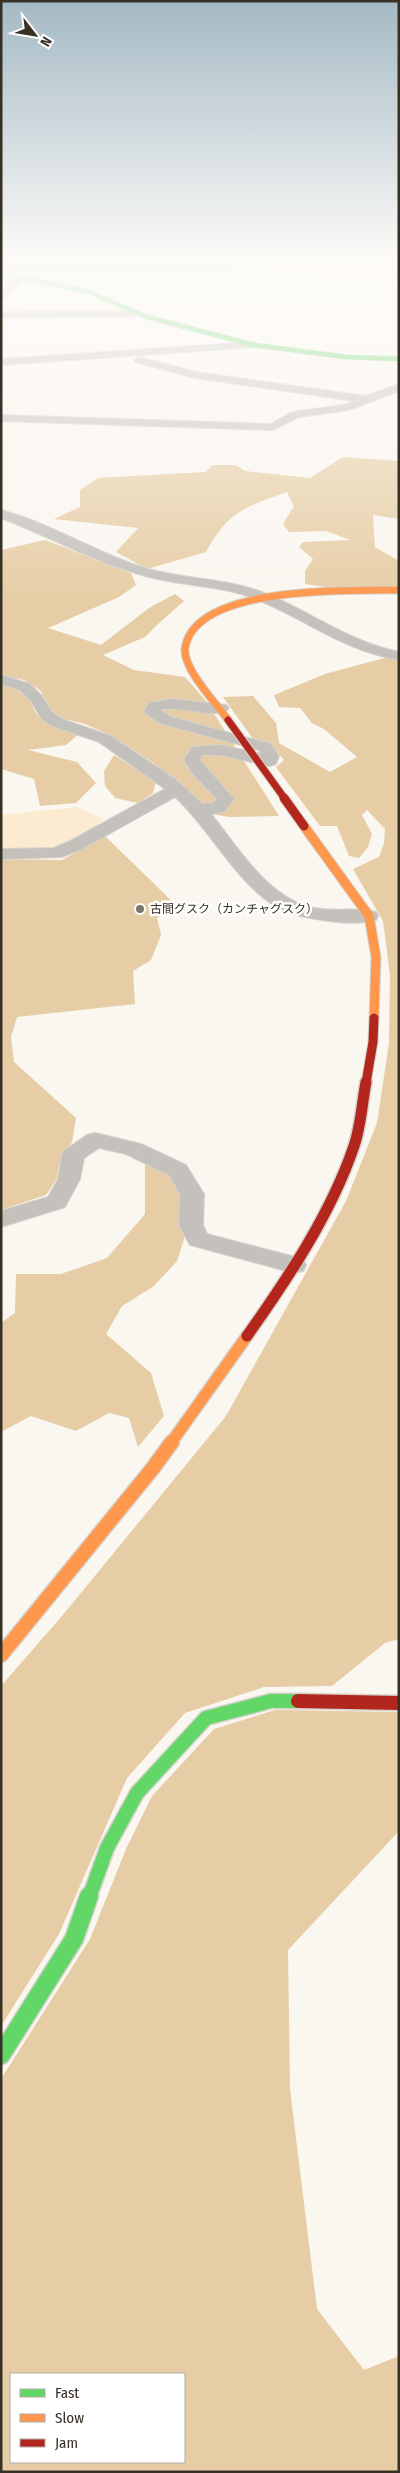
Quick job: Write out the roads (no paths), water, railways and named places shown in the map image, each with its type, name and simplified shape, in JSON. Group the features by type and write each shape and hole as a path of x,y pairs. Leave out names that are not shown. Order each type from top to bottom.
{"street":[{"path":"185,372 366,399"},
{"path":"1,418 273,427 296,414 345,408 399,387"},
{"path":"1,514 31,525 76,548 138,570 260,596 326,632 382,654 399,656"},
{"path":"1,1655 153,1468 277,1294 330,1203 355,1145 373,1042 376,957 369,916 188,662 184,649 188,636 195,626 220,609 260,596 320,591 399,590"},
{"path":"1,679 25,687 37,699 46,715 56,722 95,734 117,746 175,790 199,810 255,880 278,900 294,908 312,913 330,916 369,916"},
{"path":"199,810 218,808 226,800 198,770 192,760 198,750 220,750 270,761 271,756 265,747 165,720 152,712 154,706 172,702 225,714"},
{"path":"1,854 56,853 76,845 175,790"},
{"path":"1,1219 56,1202 69,1179 73,1156 94,1140 133,1149 178,1170 192,1194 192,1225 198,1239 294,1265"},
{"path":"1,2055 74,1939 107,1848 137,1793 206,1718 272,1701 399,1702"}],"place":[{"name":"古間グスク（カンチャグスク）","path":"140,909"}]}
